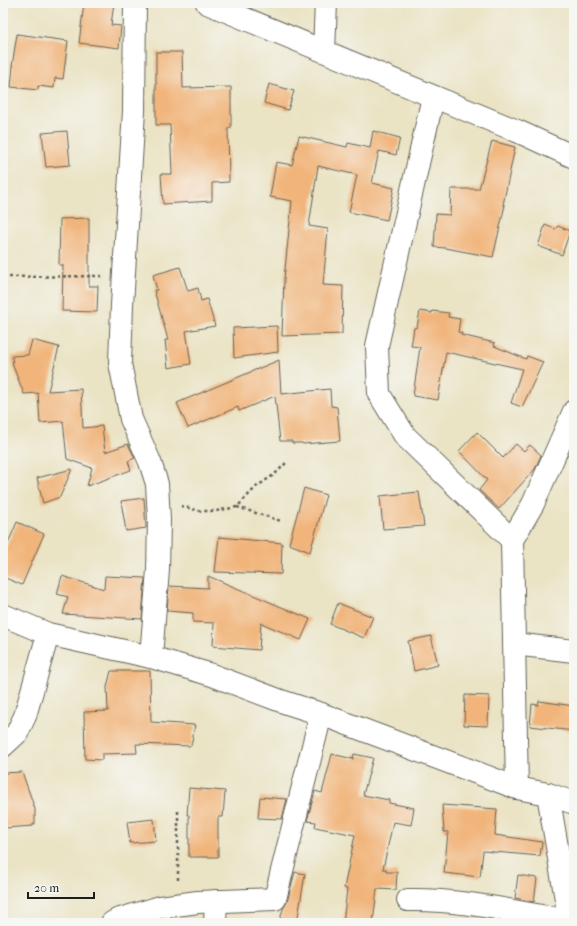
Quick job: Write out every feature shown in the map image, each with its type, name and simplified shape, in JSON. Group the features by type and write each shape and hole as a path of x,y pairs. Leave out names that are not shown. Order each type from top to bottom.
{"street":[{"path":"135,3 134,111 120,363 131,419 150,462 157,484 158,570 151,657"},
{"path":"207,3 574,157"},
{"path":"324,51 326,3"},
{"path":"433,97 377,346 379,394 405,436 512,540"},
{"path":"518,788 512,540 533,504 574,411"},
{"path":"3,615 48,634 151,657 212,676 321,714 518,788 548,794 574,803"},
{"path":"3,746 17,733 25,716 48,634"},
{"path":"514,644 574,651"},
{"path":"112,923 117,920 160,907 216,901 275,899 321,714"},
{"path":"408,900 428,900 471,904 570,922 548,794"},
{"path":"215,923 216,901"}],"path":[{"path":"3,276 124,276"},
{"path":"237,507 256,487 275,474 286,462"},
{"path":"158,507 178,505 200,511 216,511 237,507 281,521"},
{"path":"178,811 178,905"}],"building":[{"path":"84,3 114,3 111,25 121,26 119,48 79,43"},
{"path":"17,34 68,41 63,79 55,78 54,88 38,86 38,90 11,87 12,66"},
{"path":"156,52 182,52 183,88 231,87 231,128 228,128 229,182 212,183 212,201 163,204 161,174 172,174 170,125 156,125"},
{"path":"269,84 294,91 288,110 264,103"},
{"path":"67,131 70,165 46,167 42,133"},
{"path":"373,131 400,138 396,155 379,151 372,183 394,188 387,220 349,212 357,175 318,166 309,226 328,229 323,285 343,286 342,334 282,336 284,279 292,201 270,197 276,162 292,165 299,136 347,147 348,143 370,148"},
{"path":"492,141 515,147 503,205 505,205 493,257 434,247 436,214 450,215 451,189 479,189"},
{"path":"89,218 89,286 98,286 97,312 62,311 63,265 59,265 60,219"},
{"path":"545,225 555,229 558,226 570,231 562,255 538,246"},
{"path":"180,267 188,291 198,288 201,301 207,299 215,326 186,331 191,364 168,368 165,340 168,340 154,290 157,290 153,275"},
{"path":"420,311 449,313 448,317 460,319 458,332 462,333 461,335 495,343 494,346 526,359 527,356 543,362 522,407 511,403 522,369 446,352 438,400 413,396 420,347 411,346 414,328 417,327"},
{"path":"277,326 278,352 234,358 233,328"},
{"path":"32,340 59,347 48,391 81,389 83,428 102,426 105,452 128,444 135,458 128,461 131,470 87,486 92,468 67,459 63,421 40,423 38,393 24,394 13,366 12,356 28,355"},
{"path":"279,360 281,394 330,389 331,406 337,407 340,441 303,444 292,443 292,441 280,441 275,396 239,411 238,407 188,428 177,403"},
{"path":"477,432 503,458 516,444 524,451 530,445 541,455 535,469 499,509 479,490 487,480 459,451"},
{"path":"72,469 60,497 43,503 37,478"},
{"path":"304,488 326,495 310,552 289,544"},
{"path":"419,492 424,526 383,529 380,496"},
{"path":"144,498 146,528 126,531 121,501"},
{"path":"17,522 44,534 22,585 3,577 3,555"},
{"path":"219,537 282,543 281,574 215,572"},
{"path":"62,576 104,589 105,576 145,578 142,619 63,614 68,597 57,594"},
{"path":"208,576 310,619 301,640 261,623 259,650 213,646 214,623 193,622 193,613 167,611 169,586 208,588"},
{"path":"338,603 373,617 364,638 330,624"},
{"path":"431,636 438,665 414,671 408,641"},
{"path":"111,671 150,671 151,722 195,725 191,746 136,744 137,753 102,754 102,760 85,759 84,712 108,711 107,687"},
{"path":"465,695 489,696 488,726 464,725"},
{"path":"539,701 574,706 574,731 530,726 532,704 538,705"},
{"path":"332,754 353,759 354,754 373,758 363,795 389,800 389,803 414,808 411,825 393,822 383,869 386,869 386,872 397,872 396,890 377,889 373,923 343,923 347,889 344,888 355,835 315,827 316,822 307,821 315,791 322,793"},
{"path":"22,772 35,809 35,824 33,824 33,826 5,828 3,773"},
{"path":"189,788 225,791 223,817 218,817 218,857 189,857 189,815 187,815"},
{"path":"260,797 287,799 282,819 258,818"},
{"path":"442,805 497,809 495,835 542,842 540,856 483,851 480,877 444,873 448,832 444,832"},
{"path":"154,819 156,841 130,843 127,822"},
{"path":"295,872 305,874 297,923 279,923 283,909 287,902"},
{"path":"518,875 537,878 534,902 515,898"}]}
